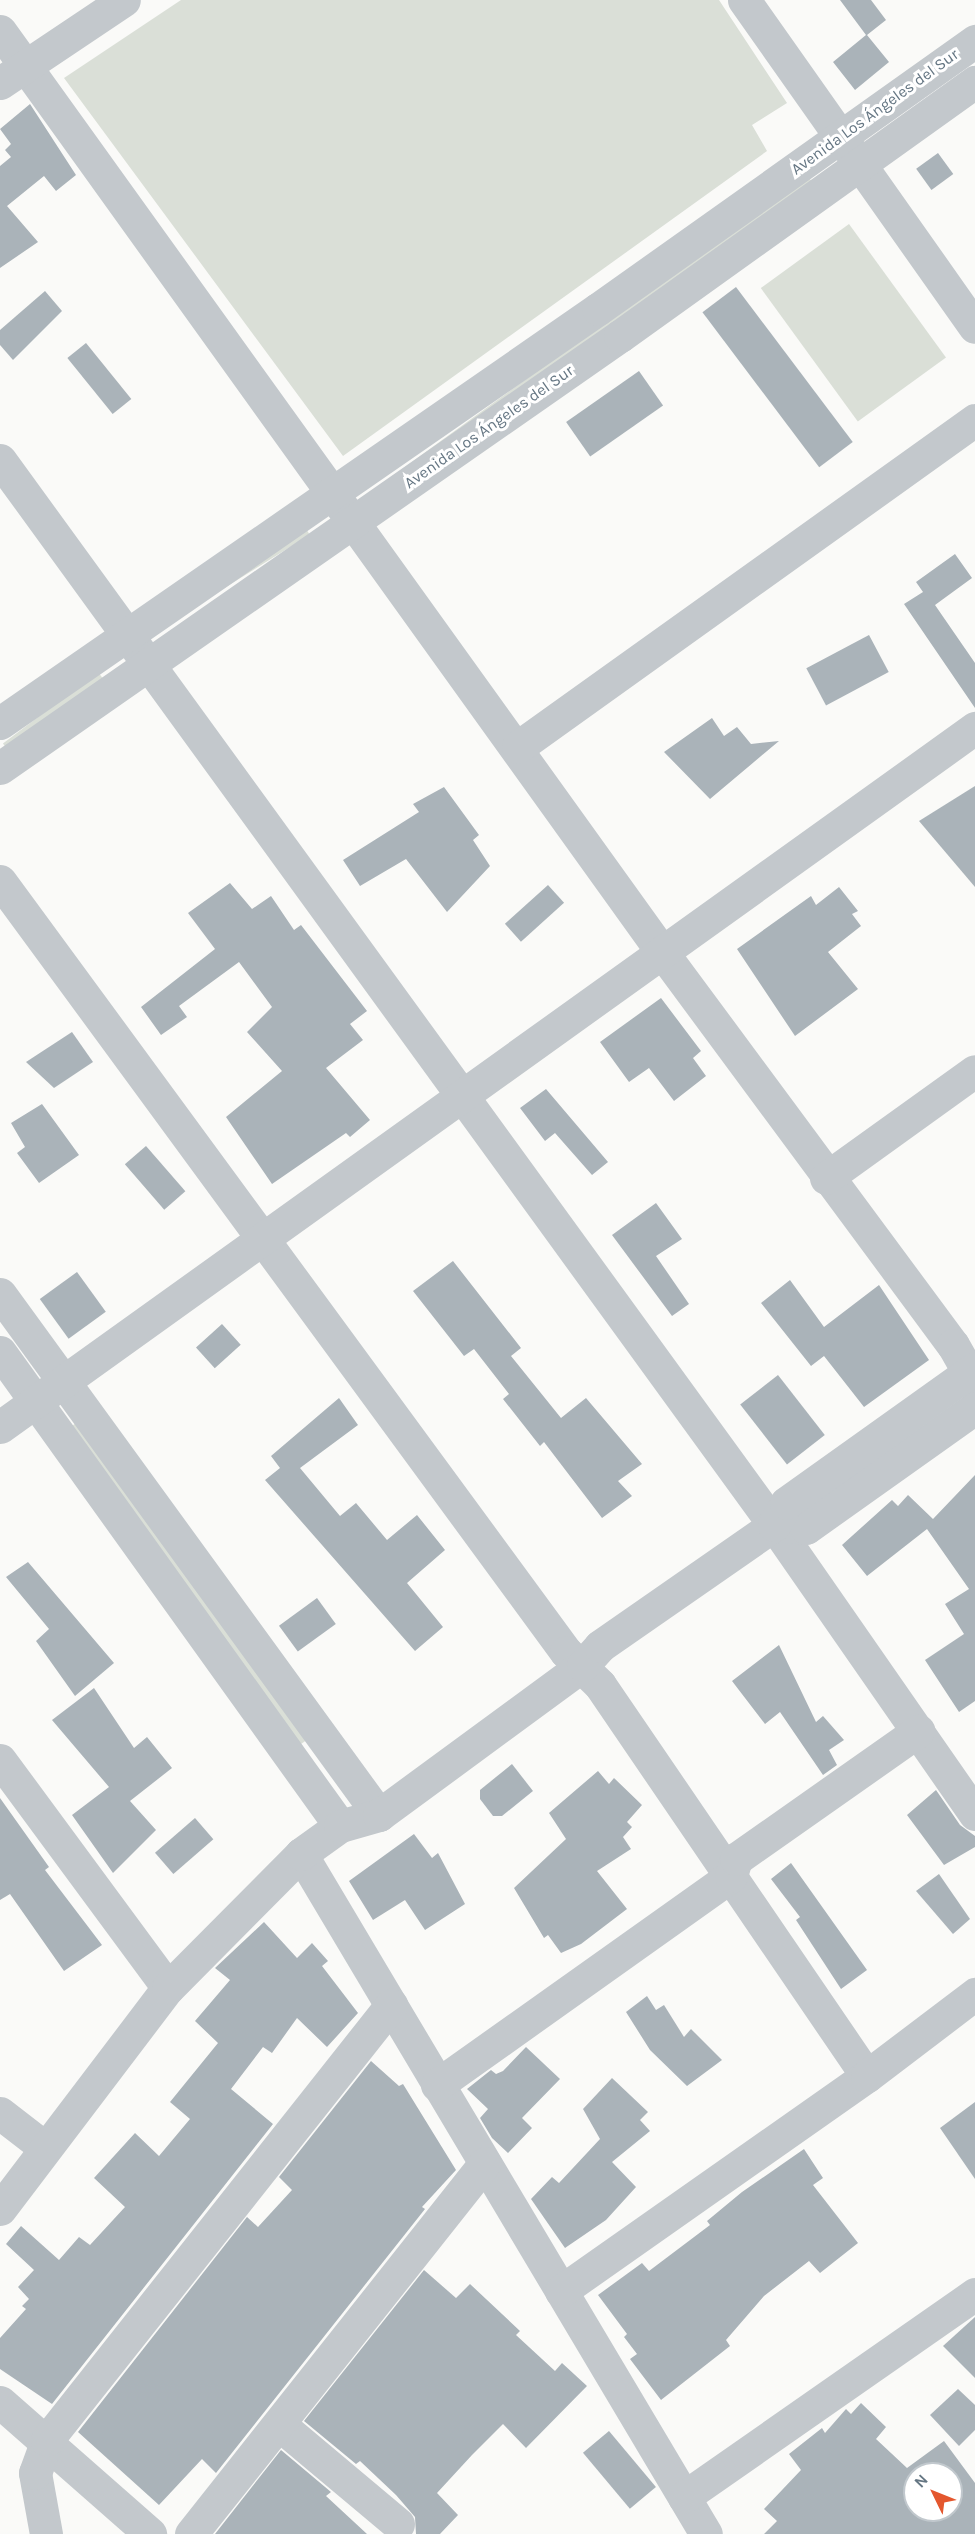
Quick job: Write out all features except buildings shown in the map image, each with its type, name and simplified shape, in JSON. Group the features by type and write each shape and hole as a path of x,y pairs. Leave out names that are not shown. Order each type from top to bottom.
{"street":[{"path":"13,74 124,0"},
{"path":"744,0 838,138 975,327"},
{"path":"0,31 13,74 332,494 518,747 662,952 826,1178 973,1374 786,1503 774,1525 600,1646 583,1665 379,1815 340,1826 302,1854 168,1988 0,2209"},
{"name":"Avenida Los Ángeles del Sur","path":"0,723 332,494 975,41"},
{"name":"Avenida Los Ángeles del Sur","path":"0,768 975,82"},
{"path":"518,747 975,420"},
{"path":"0,460 774,1525 975,1814"},
{"path":"0,1427 975,728"},
{"path":"0,881 566,1652 583,1665 731,1876 867,2076"},
{"path":"826,1178 975,1071"},
{"path":"0,1294 379,1815"},
{"path":"0,1352 340,1826"},
{"path":"774,1525 806,1528 975,1408"},
{"path":"437,2085 731,1876 736,1859 918,1731"},
{"path":"0,1760 168,1988"},
{"path":"302,1854 437,2085 706,2534"},
{"path":"561,2290 867,2076 975,1994"},
{"path":"46,2534 35,2473 47,2440 391,2005"},
{"path":"0,2113 45,2147"},
{"path":"191,2534 280,2425 484,2163"},
{"path":"684,2497 975,2294"},
{"path":"0,2402 47,2440 150,2534"},
{"path":"280,2425 398,2524"}],"shaded area":[{"path":"181,0 719,0 787,103 752,125 767,151 343,456 64,78"},
{"path":"807,175 812,182 383,494 377,487"},
{"path":"849,224 946,357 858,422 761,288"},
{"path":"305,527 310,535 172,620 168,613"},
{"path":"98,672 104,680 9,752 3,744"},
{"path":"76,1423 306,1740 300,1745 70,1428"}]}
